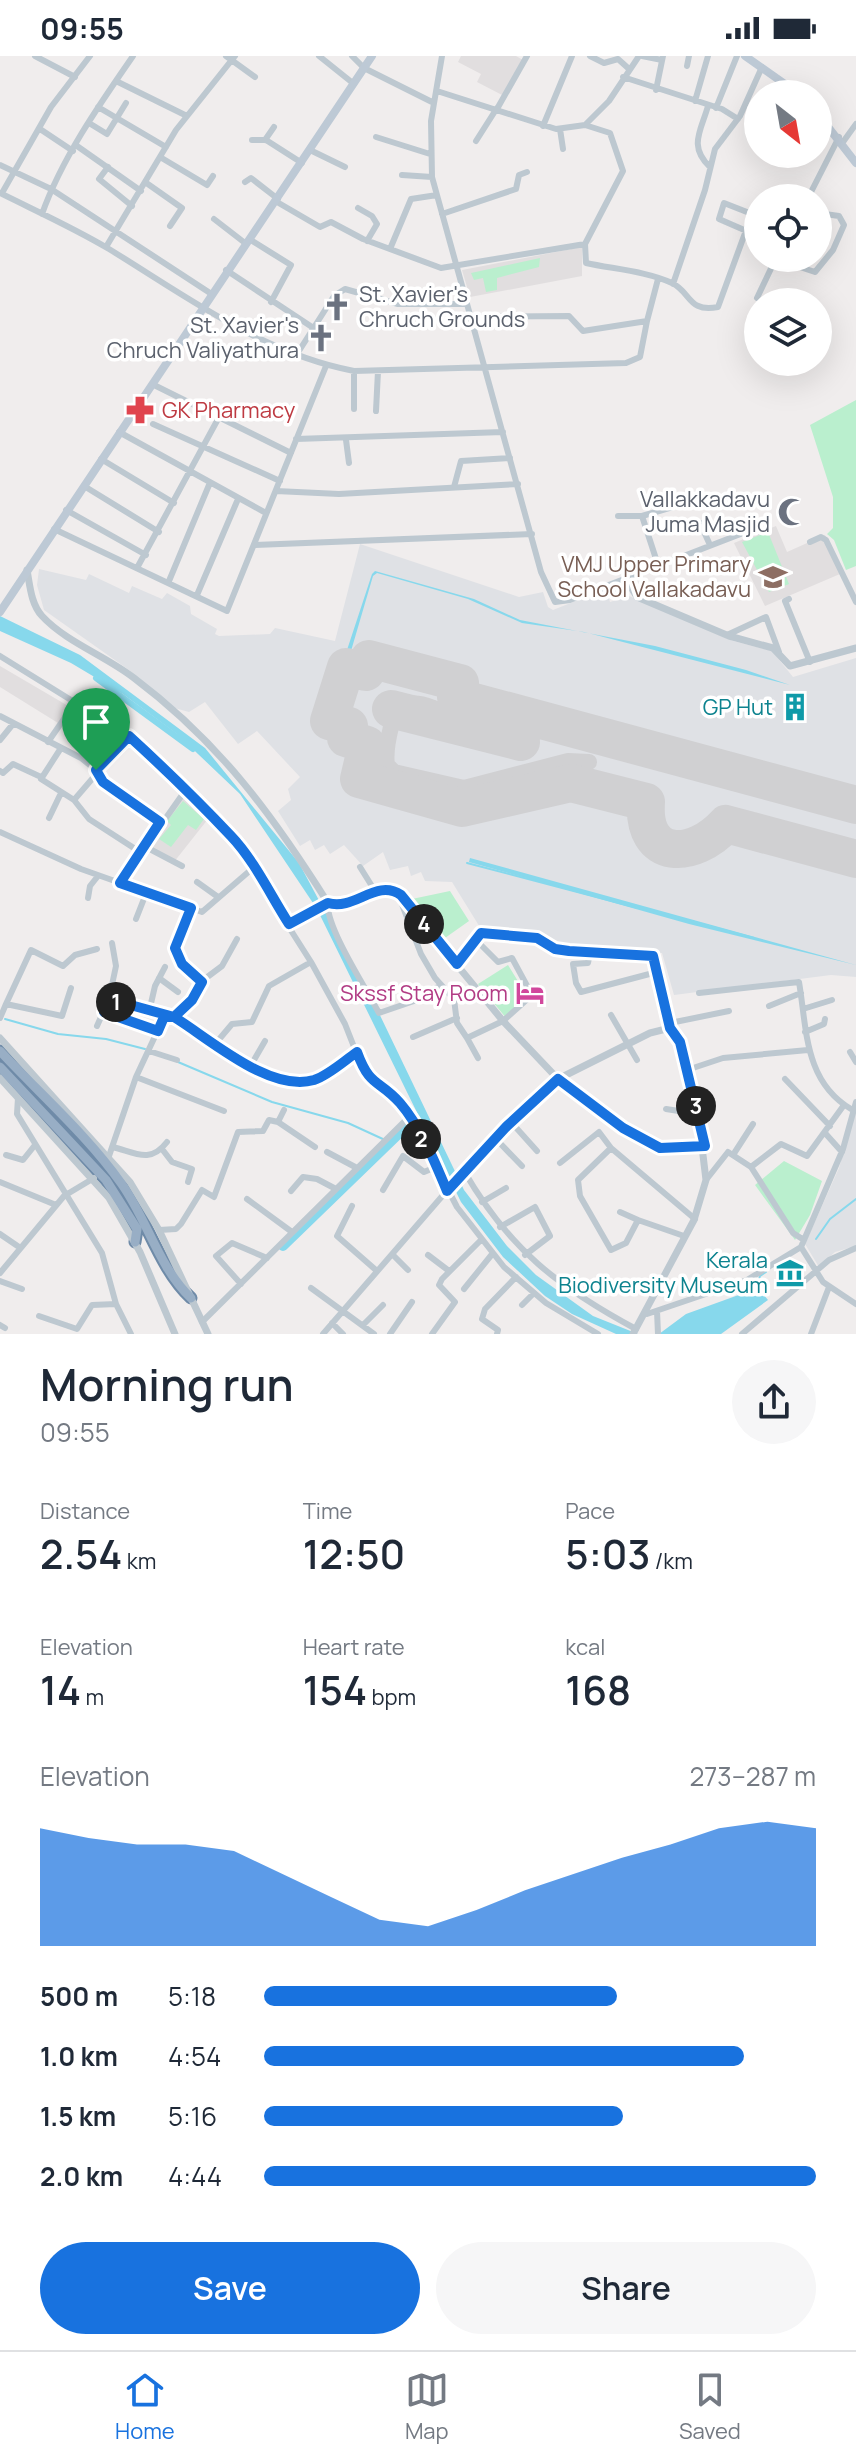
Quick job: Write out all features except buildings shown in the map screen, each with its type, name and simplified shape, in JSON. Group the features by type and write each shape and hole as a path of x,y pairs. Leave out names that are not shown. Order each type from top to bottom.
{"highway":[{"path":"0,1051 114,1174 146,1222 175,1283 191,1298"},
{"path":"0,1067 106,1180 137,1229 135,1242"}],"main road":[{"path":"1,611 203,309 210,293 278,200 372,56"},
{"path":"745,56 781,80"},
{"path":"832,130 856,163"}],"street":[{"path":"35,56 75,77"},
{"path":"90,56 51,107 1,193 106,247 203,309 326,366 378,371 633,361 640,357 658,279"},
{"path":"42,214 51,189 98,107 133,56"},
{"path":"319,56 354,84"},
{"path":"352,56 364,68 434,103"},
{"path":"442,56 434,103 430,154 432,177 541,572 555,602 756,528"},
{"path":"543,126 572,56"},
{"path":"590,56 604,63 618,59 628,68"},
{"path":"585,125 609,101 628,68 640,56 662,58 656,90"},
{"path":"687,66 689,56"},
{"path":"695,102 708,56"},
{"path":"710,167 698,155 695,140 737,56"},
{"path":"106,247 166,147 231,57 255,77"},
{"path":"476,141 524,57"},
{"path":"673,284 715,149 738,119 763,66"},
{"path":"623,77 738,119"},
{"path":"116,81 187,116"},
{"path":"437,91 497,108 543,126 560,129 585,125 610,133 623,171 585,244 586,263 673,284 691,303 708,309 718,307 744,234"},
{"path":"89,123 107,134 126,103"},
{"path":"98,107 166,147"},
{"path":"816,184 841,140 856,124"},
{"path":"265,140 274,127"},
{"path":"40,129 108,167 141,191"},
{"path":"560,129 563,149"},
{"path":"376,137 430,154"},
{"path":"252,140 265,140 302,163"},
{"path":"310,150 345,167"},
{"path":"160,157 207,185 213,176"},
{"path":"0,165 51,189 210,293"},
{"path":"108,167 99,179 132,206"},
{"path":"442,214 516,189 519,175 527,172"},
{"path":"402,175 432,177"},
{"path":"245,182 251,178 320,227 331,222 367,241 441,268 585,244"},
{"path":"145,182 182,208 170,226"},
{"path":"390,249 411,199 437,195"},
{"path":"744,211 724,203 719,219 744,231"},
{"path":"358,208 372,216 377,224 367,241"},
{"path":"832,215 839,216 844,225 832,248"},
{"path":"214,219 291,265 288,276 271,302"},
{"path":"226,270 315,329"},
{"path":"297,354 334,296 345,289 398,304 466,304"},
{"path":"471,317 569,316 583,331 647,321"},
{"path":"54,529 227,611 326,366"},
{"path":"354,371 354,409"},
{"path":"376,411 378,371"},
{"path":"152,384 291,453"},
{"path":"137,568 218,419"},
{"path":"153,424 280,481"},
{"path":"119,432 209,485 266,513"},
{"path":"296,439 346,440 503,432"},
{"path":"346,440 349,463"},
{"path":"454,487 461,461 510,458"},
{"path":"101,459 174,503"},
{"path":"276,491 339,494 518,484"},
{"path":"169,581 209,485"},
{"path":"84,486 159,532"},
{"path":"197,595 238,499"},
{"path":"618,516 642,516 676,506"},
{"path":"66,510 146,555"},
{"path":"642,516 658,565"},
{"path":"700,523 710,545"},
{"path":"255,545 532,534"},
{"path":"810,542 821,537 826,540 856,602"},
{"path":"27,570 33,602 45,619 133,677 200,733 238,773 277,822 328,903 327,911 334,927 379,1013 414,1001 441,985"},
{"path":"625,578 637,597 727,635 779,652"},
{"path":"789,599 785,601 810,662"},
{"path":"727,635 766,617 779,652 790,666 856,648"},
{"path":"0,656 129,736 187,788 210,818 231,836 311,962 357,1052 365,1075 398,1100 410,1116 436,1167 482,1239 534,1293 577,1324 598,1334"},
{"path":"48,742 75,703"},
{"path":"0,716 96,770 103,782 160,822"},
{"path":"0,740 13,724"},
{"path":"74,800 96,770 129,736"},
{"path":"41,777 61,748"},
{"path":"0,771 3,773 13,764 41,777 74,800 89,819 142,849 182,866"},
{"path":"120,883 160,822 187,788"},
{"path":"49,818 61,793"},
{"path":"0,832 98,876 202,912 253,868"},
{"path":"360,867 375,891"},
{"path":"88,898 90,886 98,876"},
{"path":"197,882 218,897"},
{"path":"136,919 147,891"},
{"path":"289,924 328,903 340,907 375,891 397,892 503,1021 558,1079 623,1128 660,1148 705,1146"},
{"path":"397,892 421,954 454,999 457,1018 478,1058"},
{"path":"191,908 175,948 182,964 202,981"},
{"path":"457,964 481,933 537,938 555,949 653,956 670,1026 680,1042 698,1114 705,1146 706,1180 695,1219 647,1314 635,1331 569,1291 525,1255 500,1227 462,1174"},
{"path":"174,1017 192,1000 202,981 222,966 237,939"},
{"path":"467,1038 503,1021 535,997 512,958 498,962 475,939"},
{"path":"97,1026 109,999 116,962 112,943"},
{"path":"0,1018 31,950 63,966 75,955 97,949"},
{"path":"590,953 588,963 573,964 581,992 657,972"},
{"path":"216,1043 232,1024 252,1022 269,986 311,962"},
{"path":"149,1012 165,967"},
{"path":"159,978 178,992"},
{"path":"699,993 799,982 808,1050 819,1077 851,1109"},
{"path":"6,1004 60,1017 66,1012 71,988"},
{"path":"769,1006 801,993"},
{"path":"109,999 164,1017 174,1017 250,1067 275,1078 315,1080 357,1052"},
{"path":"803,1009 832,1000"},
{"path":"323,1334 495,1138 558,1079 670,1026 729,1011"},
{"path":"104,1012 158,1031"},
{"path":"611,1015 637,1060"},
{"path":"109,1156 136,1077 164,1017"},
{"path":"413,1037 457,1018"},
{"path":"805,1032 824,1024 825,1019"},
{"path":"0,1038 109,1156 159,1230 208,1334"},
{"path":"250,1067 265,1041"},
{"path":"687,1070 723,1058 808,1050"},
{"path":"149,1051 177,1060"},
{"path":"850,1052 856,1062"},
{"path":"136,1077 224,1111"},
{"path":"785,1079 828,1129 842,1152"},
{"path":"1,1080 94,1178 135,1242 175,1334"},
{"path":"18,1098 17,1114 64,1196 102,1253 116,1304 131,1334"},
{"path":"647,1314 747,1280 801,1247 842,1152 851,1109 856,1102"},
{"path":"751,1167 781,1144 807,1156 844,1105"},
{"path":"666,1109 698,1114"},
{"path":"278,1122 284,1110"},
{"path":"202,1322 410,1116"},
{"path":"159,1230 176,1229 202,1190 214,1197 238,1132 263,1131 269,1120 278,1122 315,1147"},
{"path":"511,1122 537,1151"},
{"path":"733,1155 753,1124"},
{"path":"560,1163 599,1132 611,1148 695,1219"},
{"path":"495,1138 522,1166"},
{"path":"113,1147 144,1157 157,1154 167,1142"},
{"path":"6,1155 23,1160 35,1145"},
{"path":"611,1148 578,1180 580,1196 611,1250 626,1243 638,1220"},
{"path":"162,1149 172,1162 192,1169 188,1182"},
{"path":"327,1152 357,1168"},
{"path":"706,1180 723,1155 728,1152 733,1155 751,1167 793,1233 804,1240"},
{"path":"383,1190 403,1156 424,1172 436,1167"},
{"path":"291,1191 303,1177 317,1179 336,1189"},
{"path":"0,1273 64,1196 94,1178"},
{"path":"0,1182 56,1205"},
{"path":"482,1202 506,1188"},
{"path":"247,1199 292,1232"},
{"path":"352,1206 337,1236 377,1271"},
{"path":"500,1227 535,1207 550,1236 525,1255"},
{"path":"620,1212 684,1236"},
{"path":"0,1234 19,1247"},
{"path":"432,1334 455,1302 439,1285 482,1239"},
{"path":"241,1284 216,1256 232,1243 267,1258"},
{"path":"801,1247 829,1287 856,1304"},
{"path":"742,1334 829,1260 856,1248"},
{"path":"464,1289 493,1253"},
{"path":"392,1254 408,1270"},
{"path":"428,1255 449,1271"},
{"path":"497,1334 498,1330 482,1319 485,1309 516,1277"},
{"path":"0,1281 22,1289"},
{"path":"811,1334 817,1327 829,1287"},
{"path":"311,1288 374,1334"},
{"path":"522,1305 534,1293"},
{"path":"390,1334 412,1302"},
{"path":"39,1316 77,1329 92,1305 116,1304"},
{"path":"363,1325 383,1305"},
{"path":"657,1311 658,1331"},
{"path":"332,1323 343,1334"}],"shaded area":[{"path":"461,56 516,56 523,60 504,96 477,82 481,74 458,62"},
{"path":"582,247 582,276 470,297 462,270"},
{"name":"VMJ Upper Primary School Vallakadavu","path":"776,526 787,552 825,535 840,574 765,606 734,543"},
{"path":"360,544 519,597 543,592 548,607 553,610 606,589 610,602 629,596 733,641 772,651 793,677 856,658 856,977 831,975 674,995 662,953 605,953 549,944 540,935 481,929 452,882 425,881 421,872 411,876 408,866 390,870 383,852 363,866 344,845 330,854 324,845 315,850 310,840 300,846 278,811 291,800 288,789 300,777 257,731 238,744 205,702 189,712 171,707 129,670 44,610 37,585 39,569 86,580 89,574 129,593 132,586 162,599 167,593 190,606 191,614 217,629 215,634 219,636 270,634 275,628 335,641"},
{"path":"0,666 70,707 58,723 0,687"},
{"path":"183,795 208,819 174,862 143,843"},
{"path":"856,1108 856,1246 835,1252 819,1267 805,1244 839,1168"}],"green space":[{"path":"540,258 539,267 497,278 497,290 486,292 483,278 474,280 471,273"},
{"path":"856,400 856,566 846,570 834,540 827,534 833,528 833,497 810,425"},
{"path":"768,532 789,584 769,592 742,542"},
{"path":"183,801 204,819 196,830 188,825 171,847 159,839 171,825 167,821"},
{"path":"450,891 469,921 445,938 412,899"},
{"path":"508,965 529,999 507,1019 478,984"},
{"path":"784,1161 822,1181 810,1215 795,1240 755,1185"}],"water":[{"path":"375,571 474,599 520,620 577,631 522,623 468,599 377,573 373,576 351,651 347,650 372,574"},
{"path":"0,616 80,655 205,748 299,863 376,1007 464,1190 507,1246 536,1275 593,1316 638,1334 616,1334 572,1314 545,1296 503,1257 461,1202 317,909 240,794 177,734 123,694 71,663 0,631"},
{"path":"589,633 655,646 790,685"},
{"path":"470,858 856,965 689,924 469,862"},
{"path":"758,1288 768,1300 721,1334 659,1334 686,1314"}],"waterway":[{"path":"96,678 193,749"},
{"path":"467,863 638,908"},
{"path":"679,918 754,938"},
{"path":"5,1019 58,1034 106,1039 145,1049"},
{"path":"178,1062 272,1102 348,1123 385,1140"},
{"path":"283,1246 411,1122"},
{"path":"816,1239 830,1219 856,1199"},
{"path":"757,1290 760,1276 766,1272"}],"taxiway":[{"path":"484,733 431,707 406,705 397,712 391,727 387,765 394,772 464,788 568,761 589,762"}],"runway":[{"path":"856,805 456,697 460,683 369,659 366,672 346,667 329,721 349,726 346,738 367,745 359,779 462,808 571,783 646,802 647,821 652,835 672,849 699,844 726,824 856,859"},
{"path":"391,709 521,742"}],"place":[{"name":"St. Xavier's Chruch Grounds","path":"337,307"},
{"name":"St. Xavier's Chruch Valiyathura","path":"321,338"},
{"name":"GK Pharmacy","path":"140,410"},
{"name":"Vallakkadavu Juma Masjid","path":"792,512"},
{"name":"VMJ Upper Primary School Vallakadavu","path":"773,577"},
{"name":"GP Hut","path":"795,707"},
{"name":"Skssf Stay Room","path":"530,993"},
{"name":"Kerala Biodiversity Museum","path":"790,1273"}],"route":[{"path":"96,770 103,782 135,808 160,822 120,883 191,908 175,948 182,964 202,982 192,1000 174,1017 164,1017 109,999 104,1012 158,1031 164,1017 174,1017 241,1062 275,1078 315,1080 357,1052 365,1075 398,1100 410,1116 447,1191 476,1157 558,1079 623,1128 660,1148 705,1146 680,1042 670,1028 653,956 623,957 569,951 555,949 537,938 481,933 457,964 401,895 390,889 379,889 340,907 328,903 289,924 231,836 210,818 187,788 129,736 96,770"}]}
